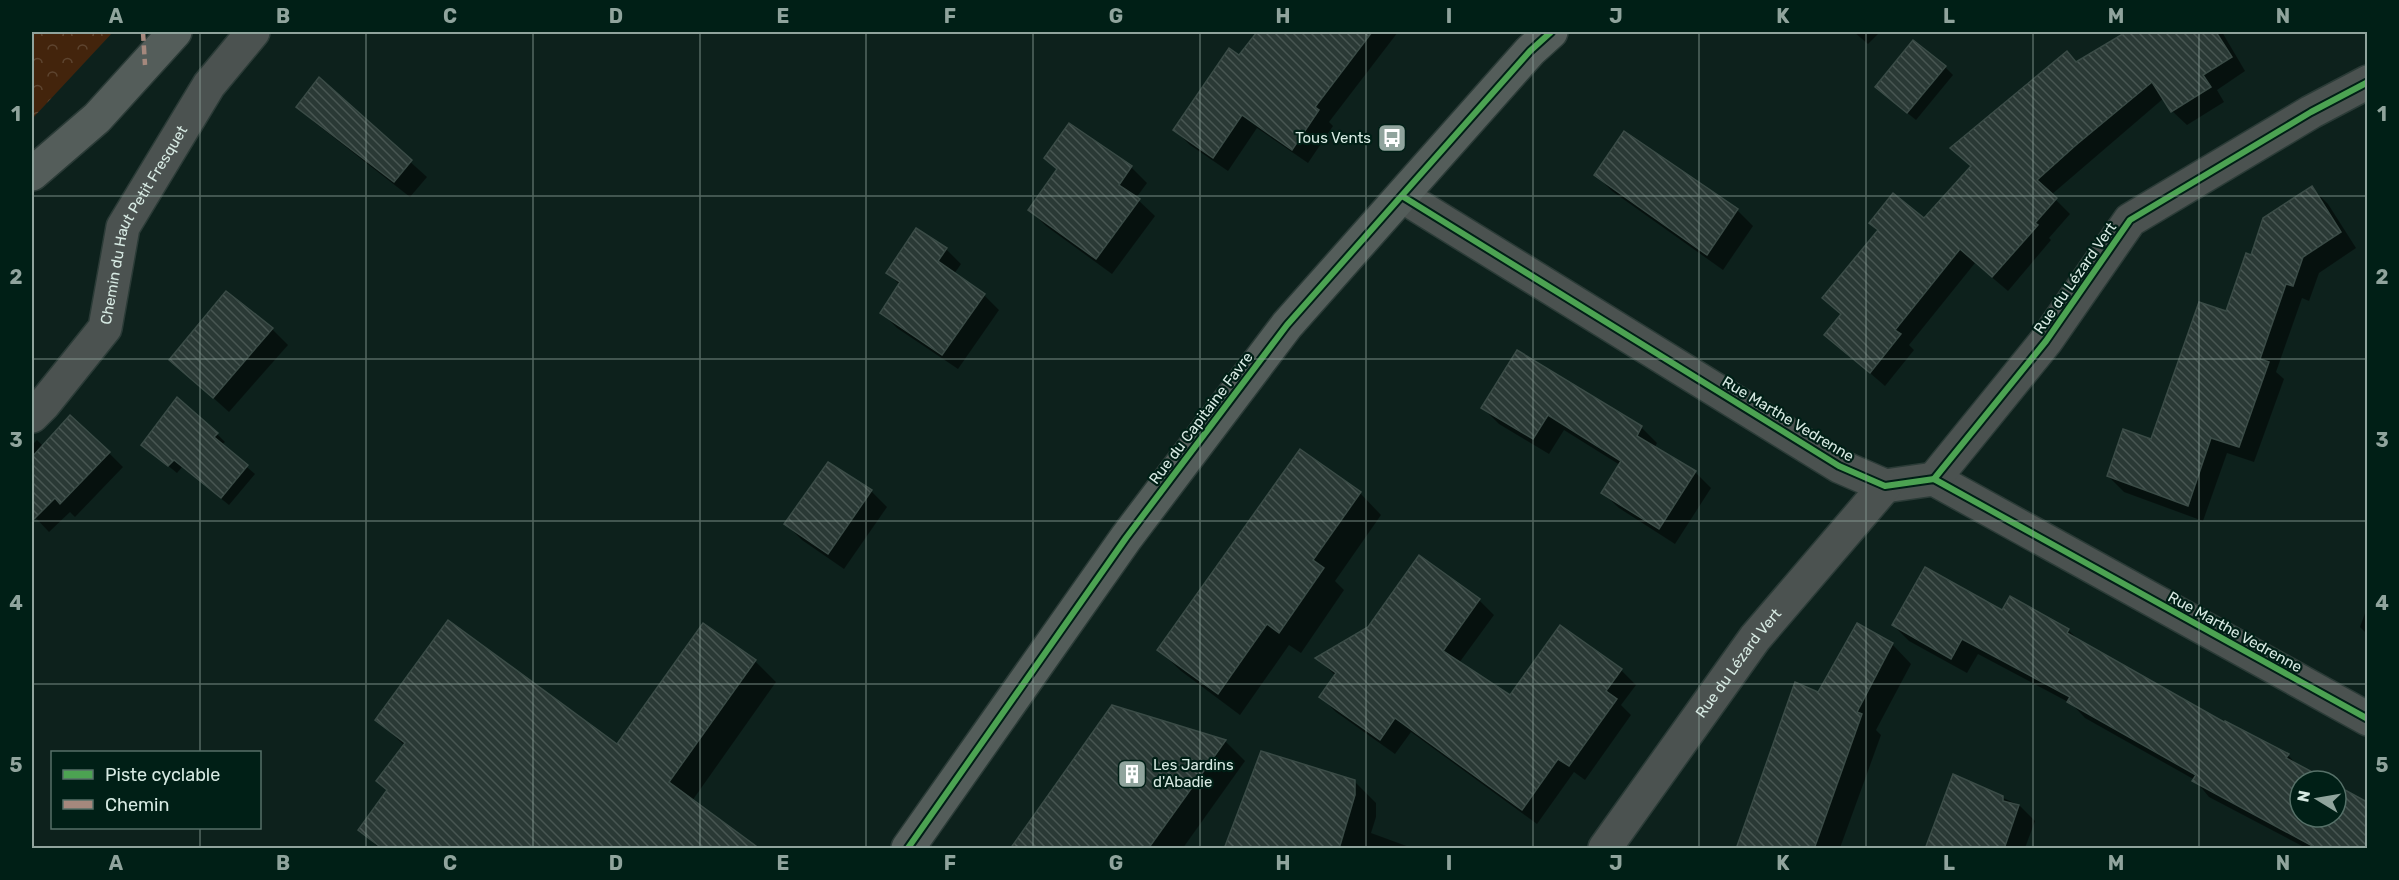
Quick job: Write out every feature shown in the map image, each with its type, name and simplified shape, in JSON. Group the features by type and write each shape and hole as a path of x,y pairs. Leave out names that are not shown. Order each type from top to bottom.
{"street":[{"path":"32,174 97,118 175,32"},
{"name":"Chemin du Haut Petit Fresquet","path":"32,416 105,328 123,227 209,85 253,32"},
{"name":"Rue du Capitaine Favre","path":"908,849 1100,573 1287,325 1530,51 1551,32"},
{"name":"Rue du Lézard Vert","path":"1934,479 2046,341 2130,220 2311,112 2367,82"},
{"name":"Rue Marthe Vedrenne","path":"1402,196 1839,466 1885,486"},
{"path":"1885,486 1934,479"},
{"name":"Rue Marthe Vedrenne","path":"1934,479 2367,718"},
{"name":"Rue du Lézard Vert","path":"1605,849 1755,638 1885,486"}],"green space":[{"path":"32,32 113,32 32,119"}],"building":[{"path":"1257,32 1372,32 1315,107 1319,110 1292,150 1242,115 1213,158 1173,130 1229,48 1239,55"},
{"path":"2126,32 2216,32 2232,57 2203,75 2211,87 2171,112 2152,82 2076,145 2037,180 2057,198 2035,223 2038,225 1992,277 1960,249 1895,330 1901,334 1870,373 1824,335 1841,314 1822,298 1878,230 1869,223 1893,193 1924,218 1971,166 1950,148 2067,51 2076,62"},
{"path":"1913,40 1946,66 1907,113 1875,87"},
{"path":"319,77 412,160 394,182 296,107"},
{"path":"1069,123 1132,166 1119,185 1140,199 1096,259 1028,210 1057,169 1044,158"},
{"path":"1624,131 1738,209 1707,255 1594,175"},
{"path":"2312,186 2341,232 2303,257 2293,286 2286,284 2260,359 2269,362 2239,447 2211,438 2188,506 2107,476 2123,429 2151,439 2199,302 2226,311 2246,253 2251,255 2263,218"},
{"path":"916,228 947,248 938,261 985,294 942,355 880,313 900,282 886,273"},
{"path":"226,291 273,328 213,398 169,360"},
{"path":"1517,350 1642,426 1637,436 1696,471 1659,529 1601,493 1621,461 1548,415 1533,439 1481,408"},
{"path":"177,397 218,433 214,437 248,465 221,498 174,460 168,466 141,445"},
{"path":"70,415 110,452 60,504 55,498 32,521 32,457"},
{"path":"1300,449 1361,492 1313,560 1324,568 1279,633 1267,624 1218,694 1157,650"},
{"path":"828,462 872,490 828,554 784,524"},
{"path":"1419,555 1480,599 1443,651 1510,695 1560,625 1622,669 1606,691 1617,699 1569,766 1558,759 1522,810 1395,718 1380,740 1319,697 1336,673 1315,658 1368,627"},
{"path":"1925,567 2002,610 2010,596 2069,629 2067,633 2224,722 2289,754 2286,758 2307,769 2288,769 2288,829 2348,829 2348,792 2367,802 2367,849 2318,849 2192,781 2196,775 2067,702 2070,697 1962,639 1951,659 1892,625"},
{"path":"448,620 617,744 703,623 756,660 669,782 760,849 383,849 358,830 387,790 376,781 405,743 375,720"},
{"path":"1857,623 1893,643 1857,712 1862,714 1814,849 1736,849 1795,682 1818,692"},
{"name":"Les Jardins d'Abadie","path":"1112,705 1226,740 1148,849 1010,849"},
{"path":"1261,751 1355,780 1355,795 1339,849 1224,849"},
{"path":"1953,774 2003,796 2003,801 2019,805 2004,849 1925,849"}],"marked path":[{"path":"143,32 145,65"}],"cycle path":[{"path":"908,848 1126,538 1287,325 1530,51 1551,32"},
{"path":"1934,479 2046,341 2130,220 2311,112 2368,82"},
{"path":"1402,196 1839,466 1885,486 1934,479 2368,719"}],"place":[{"name":"Tous Vents","path":"1392,138"},
{"name":"Les Jardins d'Abadie","path":"1132,774"}]}
